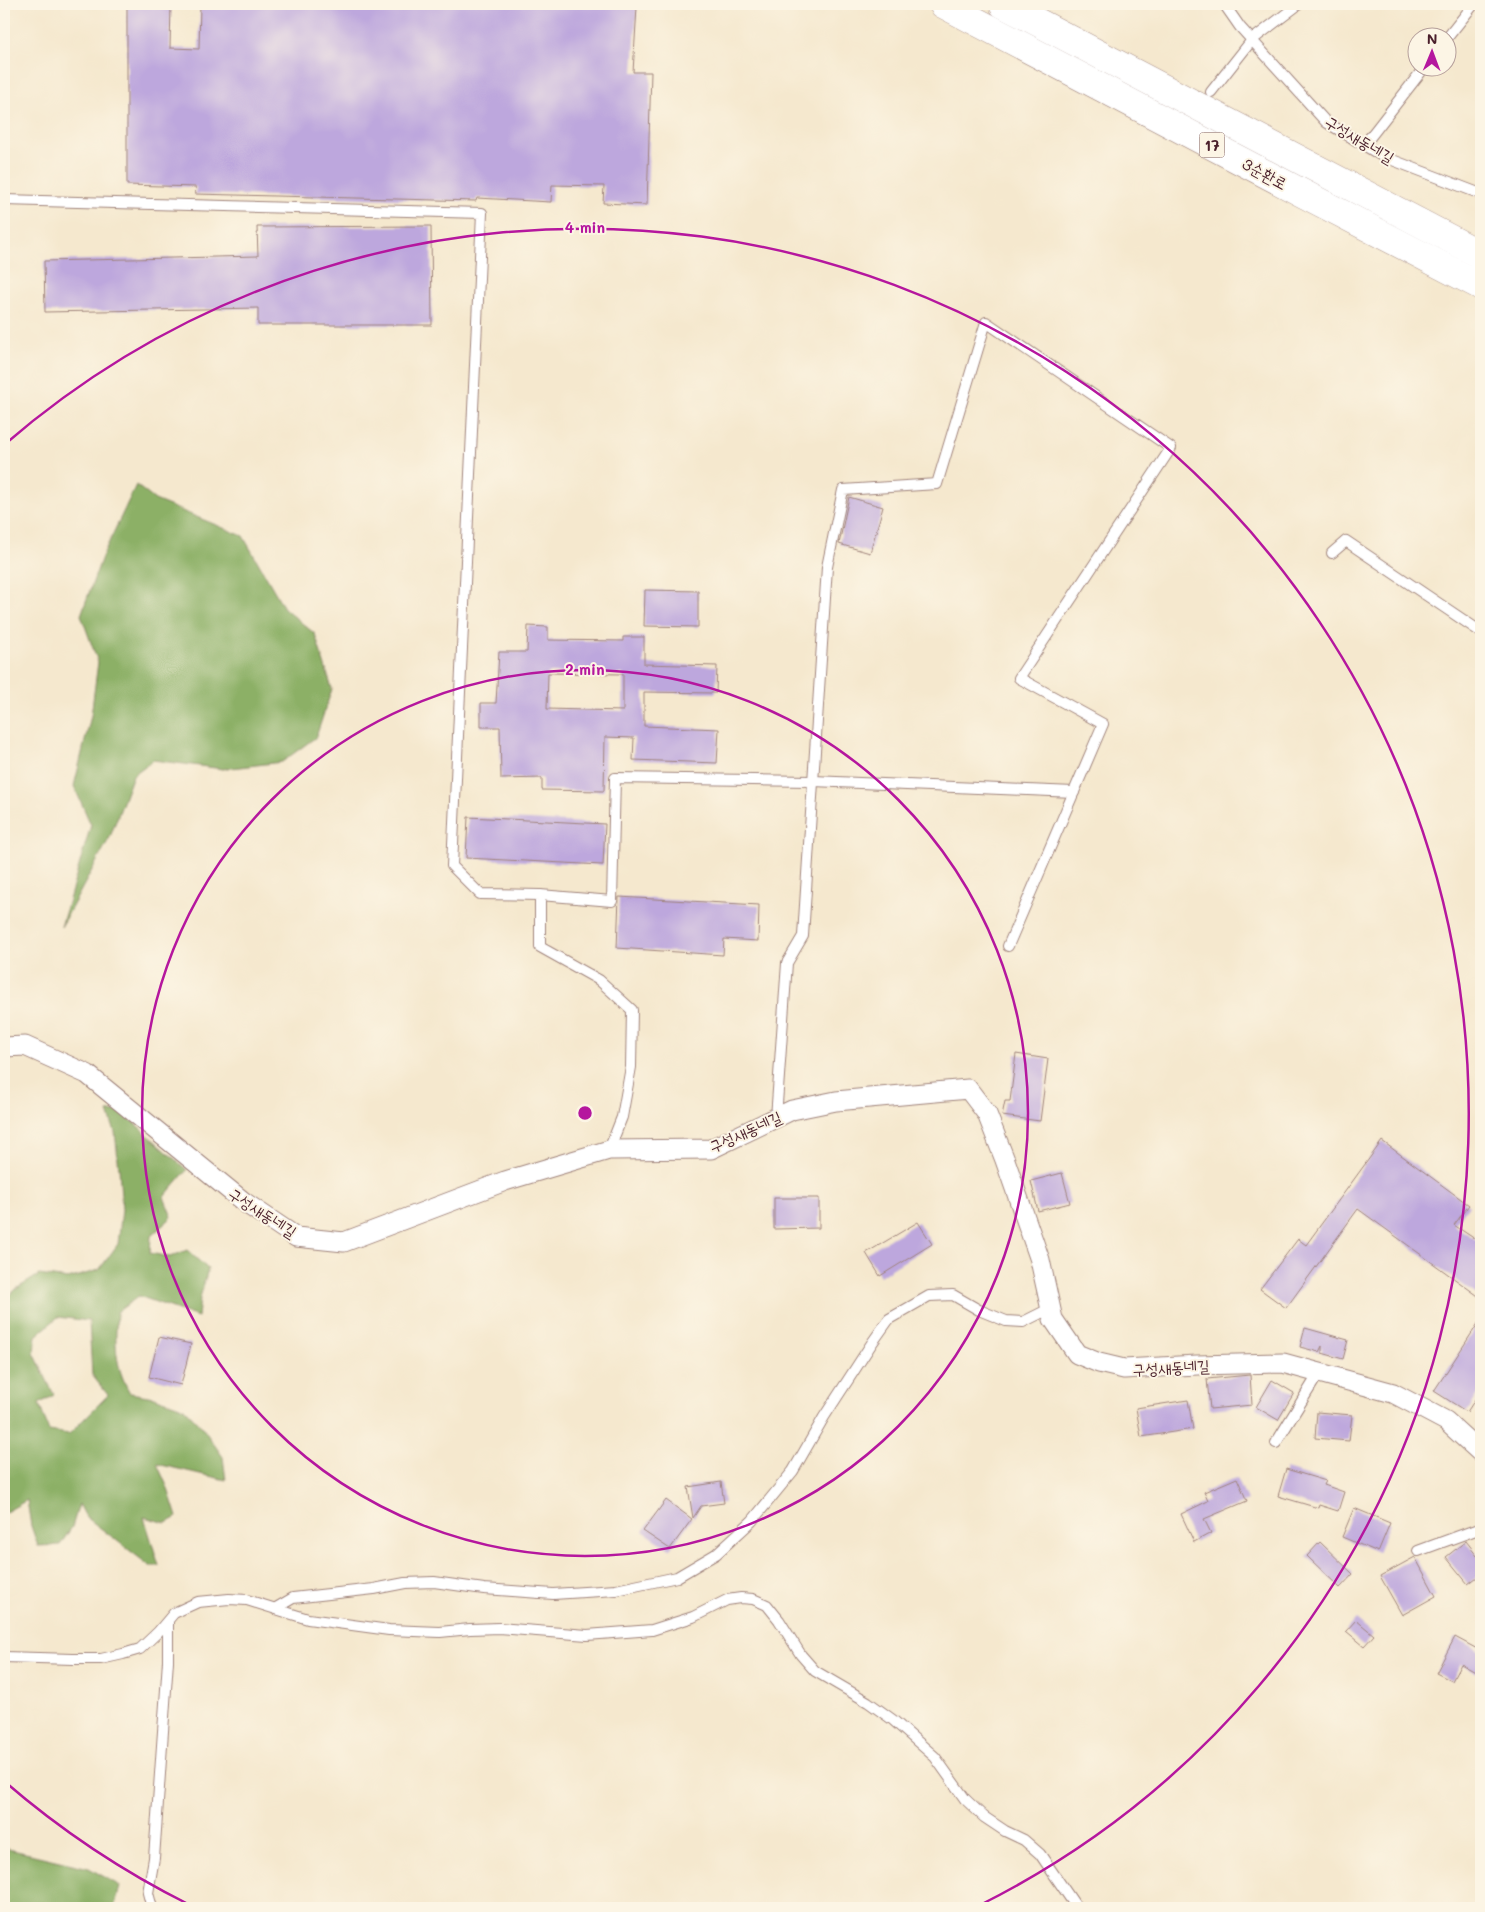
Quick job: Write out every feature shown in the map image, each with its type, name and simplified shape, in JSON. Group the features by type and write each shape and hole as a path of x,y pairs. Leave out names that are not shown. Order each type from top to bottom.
{"highway":[{"name":"3순환로","path":"943,4 1481,286"},
{"name":"3순환로","path":"1003,4 1481,255"}],"street":[{"name":"구성새동네길","path":"4,1047 25,1046 87,1074 244,1202 296,1237 344,1242 505,1182 608,1150 711,1149 792,1110 836,1101 968,1089 986,1114 1005,1160 1040,1260 1053,1319 1077,1354 1124,1370 1197,1365 1283,1363 1393,1394 1446,1422 1481,1453"}],"lane":[{"name":"구성새동네길","path":"1224,4 1252,40 1326,122 1382,156 1481,194"},
{"path":"1211,92 1252,40 1299,4"},
{"path":"1455,28 1474,4"},
{"path":"1364,145 1416,78"},
{"path":"4,200 482,213 452,866 480,894 540,895 612,901 615,778 813,782 1074,792"},
{"path":"776,1118 787,963 803,936 827,567 843,490 938,484 986,322 1171,448 1019,678 1103,724 1008,946"},
{"path":"1332,554 1346,540 1481,632"},
{"path":"540,895 540,947 599,980 632,1010 630,1076 622,1117 608,1150"},
{"path":"276,1608 293,1598 374,1589 405,1583 434,1582 484,1590 553,1594 616,1590 677,1577 716,1554 758,1514 793,1470 824,1417 889,1319 929,1296 953,1295 979,1310 1006,1321 1023,1322 1051,1308"},
{"path":"1276,1443 1319,1373"},
{"path":"1418,1551 1481,1528"},
{"path":"4,1657 101,1659 123,1654 140,1649 174,1613 198,1602 228,1598 247,1600 308,1619 389,1630 440,1632 499,1628 588,1635 652,1630 693,1617 727,1600 752,1599 767,1605 801,1655 815,1670 868,1702 893,1720 934,1757 965,1799 984,1816 1005,1831 1024,1840 1040,1854 1076,1908"},
{"path":"152,1908 148,1894 154,1858 168,1661 168,1620"}],"green space":[{"path":"136,485 155,500 243,536 284,608 315,634 332,689 316,737 282,762 223,769 153,760 133,775 110,837 61,927 91,825 74,786 91,716 98,662 81,615 102,557"},
{"path":"121,1111 187,1170 164,1197 172,1217 151,1236 150,1253 170,1257 187,1250 208,1269 200,1298 198,1317 139,1296 117,1312 118,1363 130,1393 154,1397 183,1407 202,1427 223,1457 226,1480 157,1464 167,1486 177,1517 166,1523 144,1517 159,1566 150,1566 86,1517 79,1504 72,1527 60,1545 38,1546 31,1526 27,1500 4,1513 4,1301 16,1289 39,1275 68,1279 99,1270 118,1244 122,1210 119,1168 115,1132 108,1112","holes":["58,1317 89,1321 92,1375 108,1395 69,1434 49,1431 39,1404 54,1395 34,1353 36,1336"]},
{"path":"4,1848 89,1868 120,1886 114,1908 4,1908"}],"building":[{"path":"127,4 171,4 170,48 199,49 200,4 584,4 637,7 633,72 651,72 647,205 603,203 604,186 552,185 551,202 477,198 476,201 195,194 196,187 127,185"},
{"path":"431,226 432,325 258,325 258,308 45,312 44,261 258,256 257,227"},
{"path":"849,497 883,507 870,553 839,544"},
{"path":"645,590 698,591 698,627 644,626"},
{"path":"528,626 548,627 548,640 623,641 623,637 644,637 644,664 717,666 716,693 644,692 644,726 719,729 717,763 633,760 634,738 605,737 604,791 542,790 542,778 501,779 500,727 481,727 481,703 496,703 499,652 527,652","holes":["548,673 623,674 623,711 547,709"]},
{"path":"468,817 605,824 603,865 466,858"},
{"path":"619,897 759,905 758,941 724,939 723,955 617,948"},
{"path":"1016,1054 1048,1059 1040,1121 1002,1116 1005,1101 1010,1101"},
{"path":"1382,1141 1469,1205 1454,1225 1481,1243 1481,1298 1358,1209 1286,1308 1260,1289 1298,1239 1306,1245"},
{"path":"1062,1173 1070,1203 1038,1211 1031,1181"},
{"path":"774,1198 819,1198 819,1228 774,1229"},
{"path":"918,1222 932,1244 880,1276 866,1253"},
{"path":"1481,1319 1481,1390 1467,1412 1434,1391"},
{"path":"1305,1328 1348,1340 1343,1359 1322,1353 1322,1346 1319,1352 1300,1347"},
{"path":"159,1337 191,1344 181,1385 149,1377"},
{"path":"1250,1375 1252,1405 1210,1409 1207,1379"},
{"path":"1272,1380 1294,1393 1278,1420 1256,1407"},
{"path":"1188,1400 1193,1429 1141,1437 1136,1408"},
{"path":"1317,1412 1352,1415 1349,1441 1315,1438"},
{"path":"1286,1469 1326,1481 1324,1485 1344,1492 1338,1511 1319,1505 1318,1508 1278,1496"},
{"path":"1237,1478 1247,1501 1204,1519 1211,1533 1194,1542 1181,1514 1208,1501 1204,1492"},
{"path":"721,1482 724,1503 701,1506 693,1518 688,1487"},
{"path":"666,1500 692,1519 670,1549 643,1531"},
{"path":"1354,1508 1390,1523 1378,1552 1342,1537"},
{"path":"1466,1541 1481,1560 1481,1574 1468,1584 1446,1557"},
{"path":"1320,1542 1353,1574 1340,1588 1307,1556"},
{"path":"1415,1557 1436,1596 1402,1615 1380,1576"},
{"path":"1356,1620 1374,1635 1364,1646 1346,1631"},
{"path":"1455,1637 1481,1651 1481,1675 1461,1664 1452,1681 1436,1673"}]}
